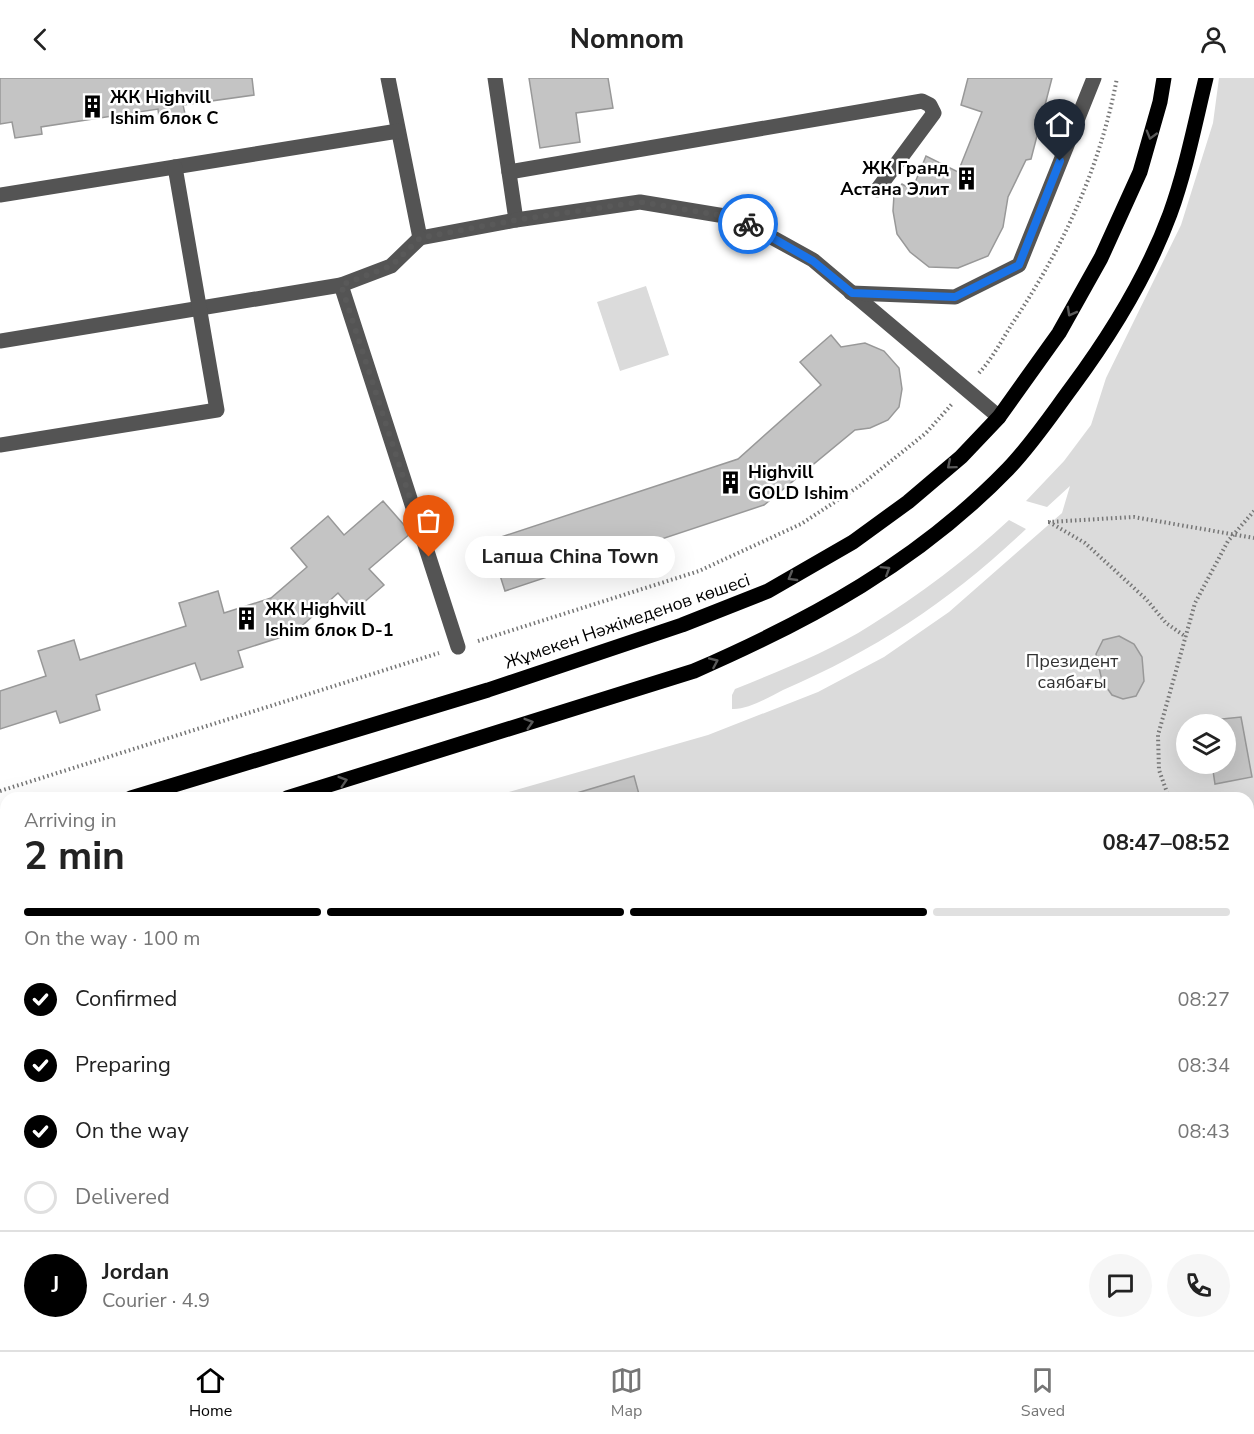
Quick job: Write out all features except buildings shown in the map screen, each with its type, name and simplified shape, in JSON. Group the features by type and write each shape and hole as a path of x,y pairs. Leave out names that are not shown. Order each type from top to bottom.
{"main road":[{"name":"Жұмекен Нәжімеденов көшесі","path":"151,792 488,690 682,625 768,591 853,542 908,502 961,457 999,417 1059,333 1101,258 1140,172 1160,102 1164,78"},
{"path":"306,792 694,671 754,645 824,609 899,562 955,519 1009,468 1052,415 1105,342 1146,270 1170,213 1191,144 1206,78"}],"lane":[{"path":"388,78 420,238"},
{"path":"495,78 516,220"},
{"path":"852,293 955,297 1019,265 1094,78"},
{"path":"509,172 922,101 930,105 934,113 877,190"},
{"path":"0,195 398,131"},
{"path":"0,446 217,410 175,167"},
{"path":"0,341 341,285 391,266 420,238 516,220 640,202 737,218 813,261 999,417"},
{"path":"341,285 458,647"}],"path":[{"path":"0,791 699,571 801,524 861,485 926,433 982,370 1034,292 1065,235 1092,174 1118,78"},
{"path":"1167,792 1159,770 1158,735 1195,603 1233,535 1254,511"},
{"path":"1186,637 1166,622 1146,599 1085,543 1048,522 1134,517 1254,538"}],"green space":[{"name":"Президент саябағы","path":"1219,78 1254,78 1254,792 509,792 708,735 818,692 884,657 949,612 1062,513 1070,486 1047,507 1026,501 1064,461 1091,425 1106,378 1181,225 1213,123"},
{"path":"646,286 669,355 620,371 597,302"},
{"path":"1009,520 1026,529 970,578 912,621 882,640 818,674 751,705 732,709 732,695 735,689 787,668 855,635 942,576"}],"way so far":[{"path":"429,557 341,285 391,266 420,238 516,220 640,202 737,218 748,224"}],"place":[{"name":"ЖК Highvill Ishim блок C","path":"92,107"},
{"name":"ЖК Гранд Астана Элит","path":"967,178"},
{"name":"Highvill GOLD Ishim","path":"730,482"},
{"name":"Lапша China Town","path":"429,557"},
{"name":"ЖК Highvill Ishim блок D-1","path":"247,619"}],"route":[{"path":"748,224 813,261 852,293 955,297 1019,265 1060,161"}]}
